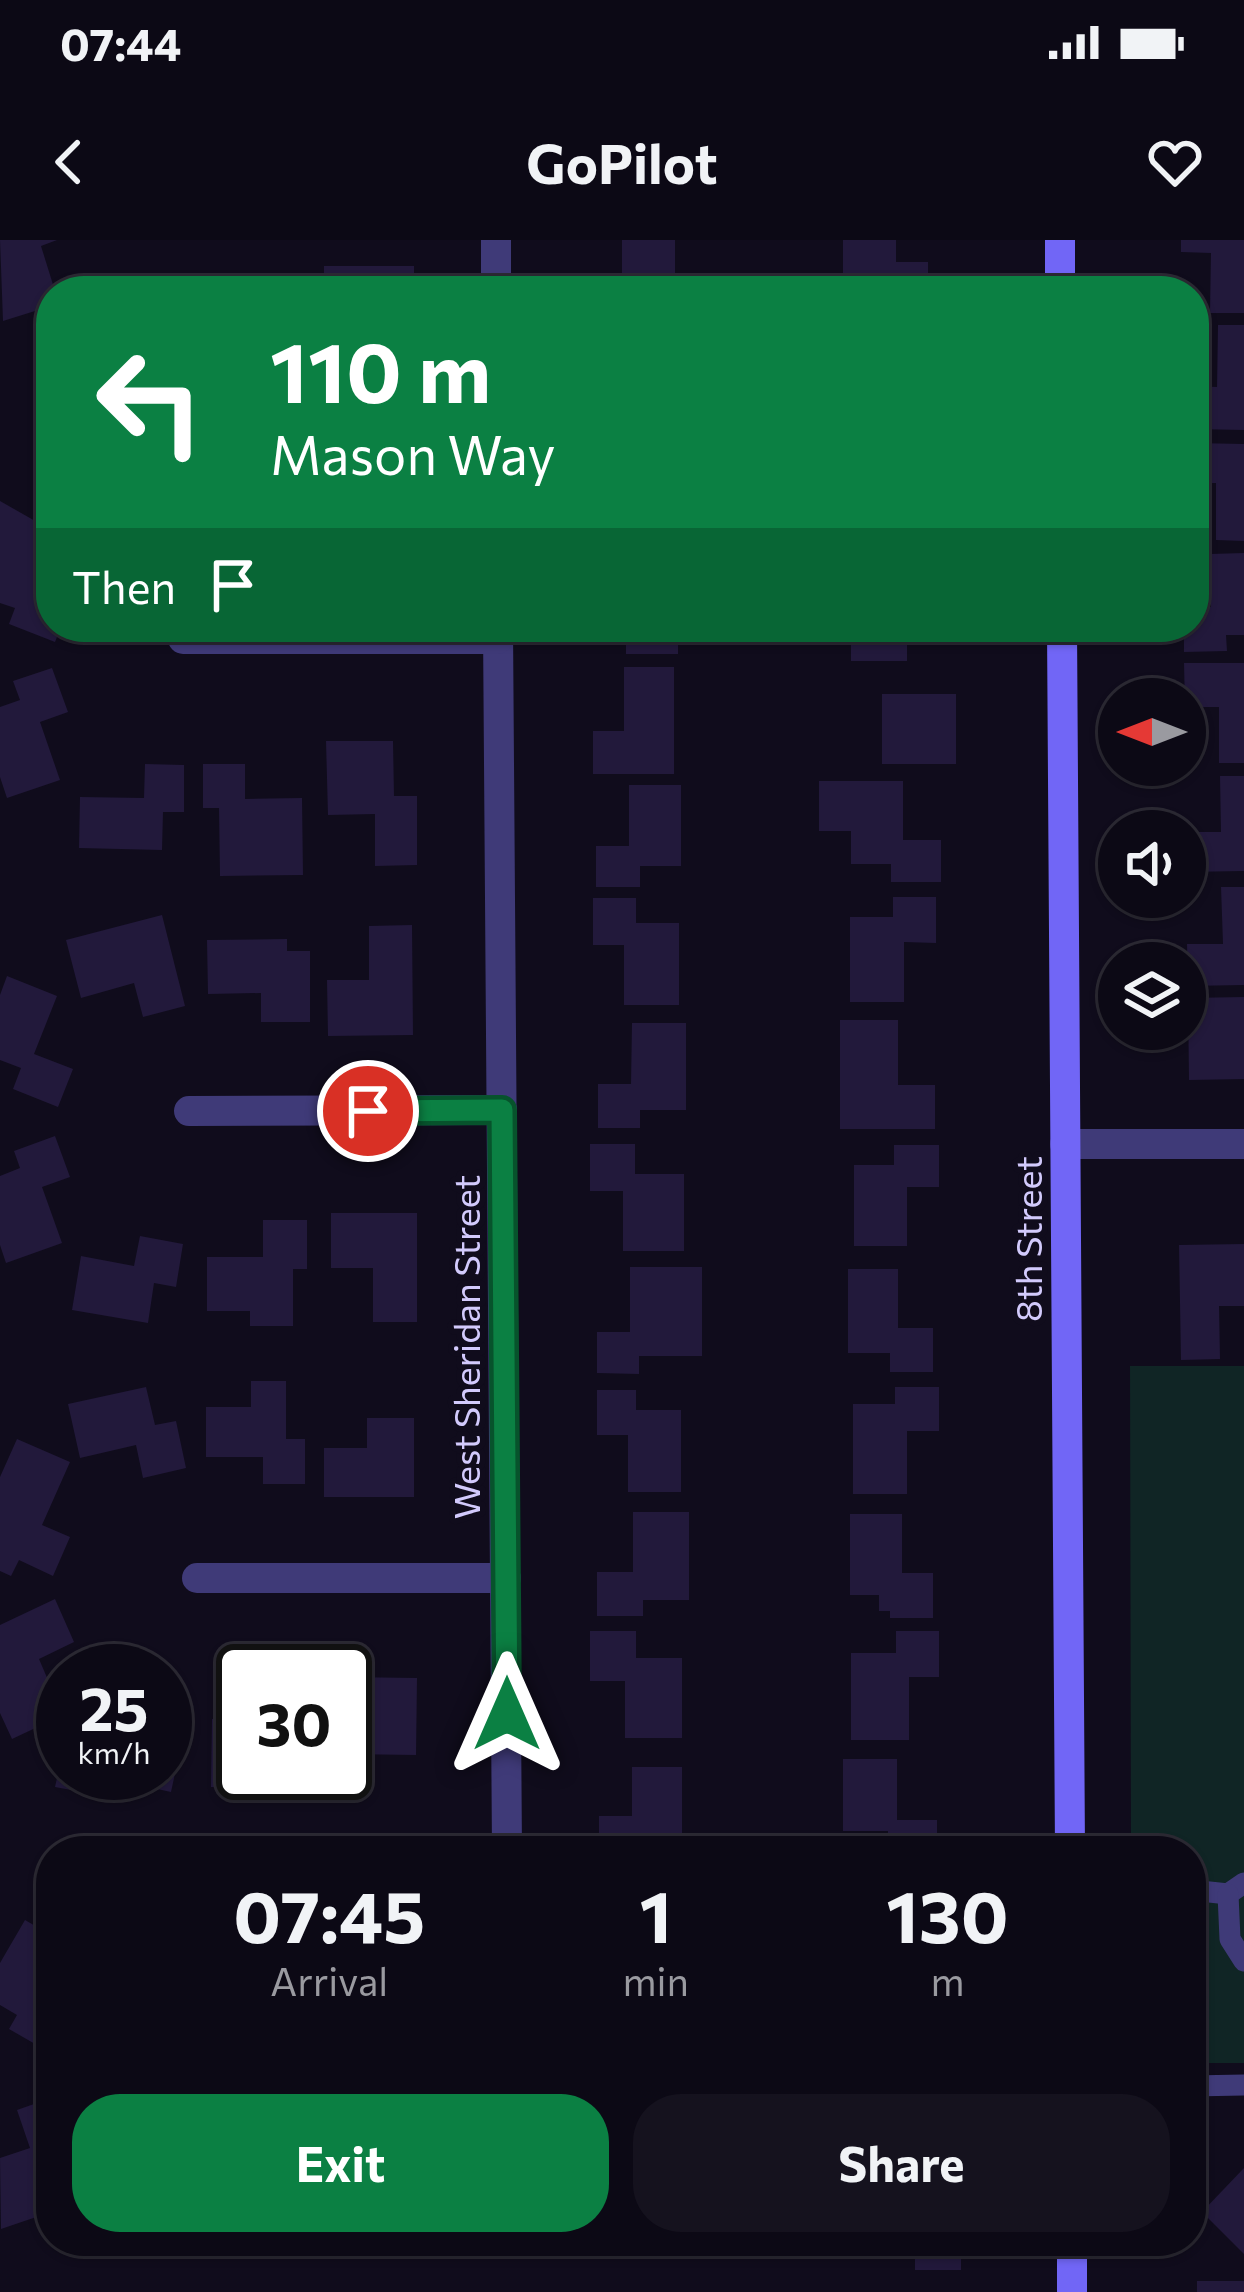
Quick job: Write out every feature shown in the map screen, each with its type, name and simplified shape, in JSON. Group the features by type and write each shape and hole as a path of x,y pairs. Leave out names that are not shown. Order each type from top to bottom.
{"street":[{"path":"496,240 496,276"},
{"path":"1060,240 1060,276"},
{"name":"West Sheridan Street","path":"498,642 508,1836"},
{"name":"8th Street","path":"1062,642 1070,1836"},
{"path":"189,1111 502,1110"},
{"path":"1065,1144 1244,1144"},
{"path":"197,1578 506,1578"},
{"path":"1072,2256 1072,2292"}],"lane":[{"path":"1206,1890 1236,1889 1230,1939 1244,1960"},
{"path":"1206,2086 1244,2085"}],"green space":[{"path":"1130,1366 1244,1366 1244,2063 1206,2063 1206,1836 1131,1836"}],"building":[{"path":"0,240 57,240 41,246 50,276 36,276 36,311 3,321"},
{"path":"622,240 675,240 675,276 590,276 622,273"},
{"path":"843,240 896,240 896,262 928,262 928,276 843,276"},
{"path":"1181,240 1244,240 1244,313 1210,313 1211,253 1181,252"},
{"path":"324,266 414,266 414,276 324,276"},
{"path":"1218,325 1244,325 1244,430 1209,429 1209,387 1217,387"},
{"path":"1209,443 1244,444 1244,541 1216,540 1216,483 1209,483"},
{"path":"0,501 36,521 36,635 9,624 15,608 0,603"},
{"path":"1244,553 1244,635 1226,635 1227,651 1184,652 1184,642 1209,642 1210,554"},
{"path":"626,642 678,642 678,654 626,654"},
{"path":"851,642 907,642 907,661 851,661"},
{"path":"1184,663 1244,663 1244,763 1219,763 1219,707 1206,707 1206,678 1184,678"},
{"path":"624,667 674,667 674,774 593,774 593,731 624,731"},
{"path":"52,668 68,712 40,722 60,780 7,798 0,777 0,707 20,700 13,681"},
{"path":"882,694 956,694 956,764 882,764"},
{"path":"326,741 393,741 394,796 417,796 417,865 375,866 375,814 328,815"},
{"path":"145,764 184,765 184,812 163,812 162,850 79,848 80,797 144,798"},
{"path":"203,764 245,764 245,799 302,798 303,875 220,876 219,808 203,808"},
{"path":"1220,776 1244,776 1244,871 1206,872 1206,832 1221,832"},
{"path":"819,781 903,781 903,840 941,840 941,882 891,882 891,864 851,864 851,831 819,831"},
{"path":"629,785 681,785 681,866 640,866 640,887 596,887 596,846 629,846"},
{"path":"1221,887 1244,887 1244,985 1206,986 1206,944 1223,944"},
{"path":"893,897 936,897 936,943 904,942 904,1002 850,1002 850,917 893,917"},
{"path":"593,898 636,898 636,923 679,923 679,1005 624,1005 624,945 593,945"},
{"path":"162,915 185,1006 143,1017 134,983 81,998 66,940"},
{"path":"412,925 413,1035 328,1036 327,980 369,980 369,926"},
{"path":"287,939 287,951 310,951 310,1022 261,1022 261,993 208,994 207,940"},
{"path":"7,976 57,996 34,1054 73,1069 58,1107 13,1089 21,1068 0,1060 0,995"},
{"path":"1244,997 1244,1079 1189,1080 1189,1050 1206,1050 1206,998"},
{"path":"840,1020 898,1020 898,1085 935,1085 935,1129 840,1129"},
{"path":"632,1023 686,1023 686,1110 640,1110 640,1128 598,1128 598,1084 631,1084"},
{"path":"55,1136 70,1177 42,1187 62,1243 6,1263 0,1245 0,1176 20,1168 14,1151"},
{"path":"590,1144 635,1144 635,1174 684,1174 684,1251 623,1251 623,1191 590,1191"},
{"path":"894,1145 939,1145 939,1187 907,1187 907,1246 854,1246 854,1165 894,1165"},
{"path":"331,1213 417,1213 417,1322 373,1322 373,1268 331,1268"},
{"path":"263,1220 307,1220 307,1269 293,1269 293,1326 250,1326 250,1311 207,1311 207,1257 263,1257"},
{"path":"140,1236 183,1244 176,1287 154,1283 148,1323 72,1310 81,1256 134,1266"},
{"path":"1244,1244 1244,1306 1219,1306 1220,1359 1181,1360 1179,1245"},
{"path":"630,1267 702,1267 702,1356 639,1356 639,1374 597,1373 597,1332 630,1332"},
{"path":"848,1269 898,1269 898,1328 933,1328 933,1372 890,1372 890,1353 848,1353"},
{"path":"251,1381 286,1381 286,1439 305,1439 305,1484 263,1484 263,1457 206,1457 206,1407 251,1407"},
{"path":"146,1387 155,1425 176,1421 186,1468 143,1478 136,1445 80,1458 68,1404"},
{"path":"895,1387 939,1387 939,1431 907,1431 907,1494 853,1494 853,1404 895,1404"},
{"path":"597,1390 636,1390 636,1410 681,1410 681,1492 628,1492 628,1435 597,1435"},
{"path":"367,1418 414,1418 414,1497 324,1497 324,1448 367,1448"},
{"path":"17,1439 70,1462 42,1525 70,1537 53,1576 19,1560 11,1576 0,1571 0,1477"},
{"path":"633,1512 689,1512 689,1600 643,1600 643,1616 597,1616 597,1572 633,1572"},
{"path":"850,1514 902,1514 902,1573 933,1573 933,1618 890,1618 890,1611 879,1611 879,1595 850,1595"},
{"path":"55,1599 74,1642 36,1644 36,1728 12,1739 0,1713 0,1625"},
{"path":"590,1631 636,1631 636,1658 682,1658 682,1738 625,1738 625,1681 590,1681"},
{"path":"896,1631 939,1631 939,1677 909,1677 909,1740 851,1740 851,1653 896,1653"},
{"path":"372,1677 417,1678 416,1755 372,1754"},
{"path":"212,1719 216,1719 216,1787 211,1787"},
{"path":"843,1759 897,1759 897,1820 937,1820 937,1836 843,1831"},
{"path":"632,1767 682,1767 682,1836 599,1836 599,1816 632,1816"},
{"path":"25,1920 36,1926 36,2045 9,2029 17,2015 0,2005 0,1963"},
{"path":"36,2103 36,2217 1,2229 0,2158 30,2148 17,2110"},
{"path":"1244,2168 1244,2254 1206,2216 1206,2208"},
{"path":"915,2256 961,2256 961,2270 915,2270"},
{"path":"1197,2281 1244,2281 1244,2292 1197,2292"}],"route":[{"path":"368,1111 502,1110 507,1714"}]}
